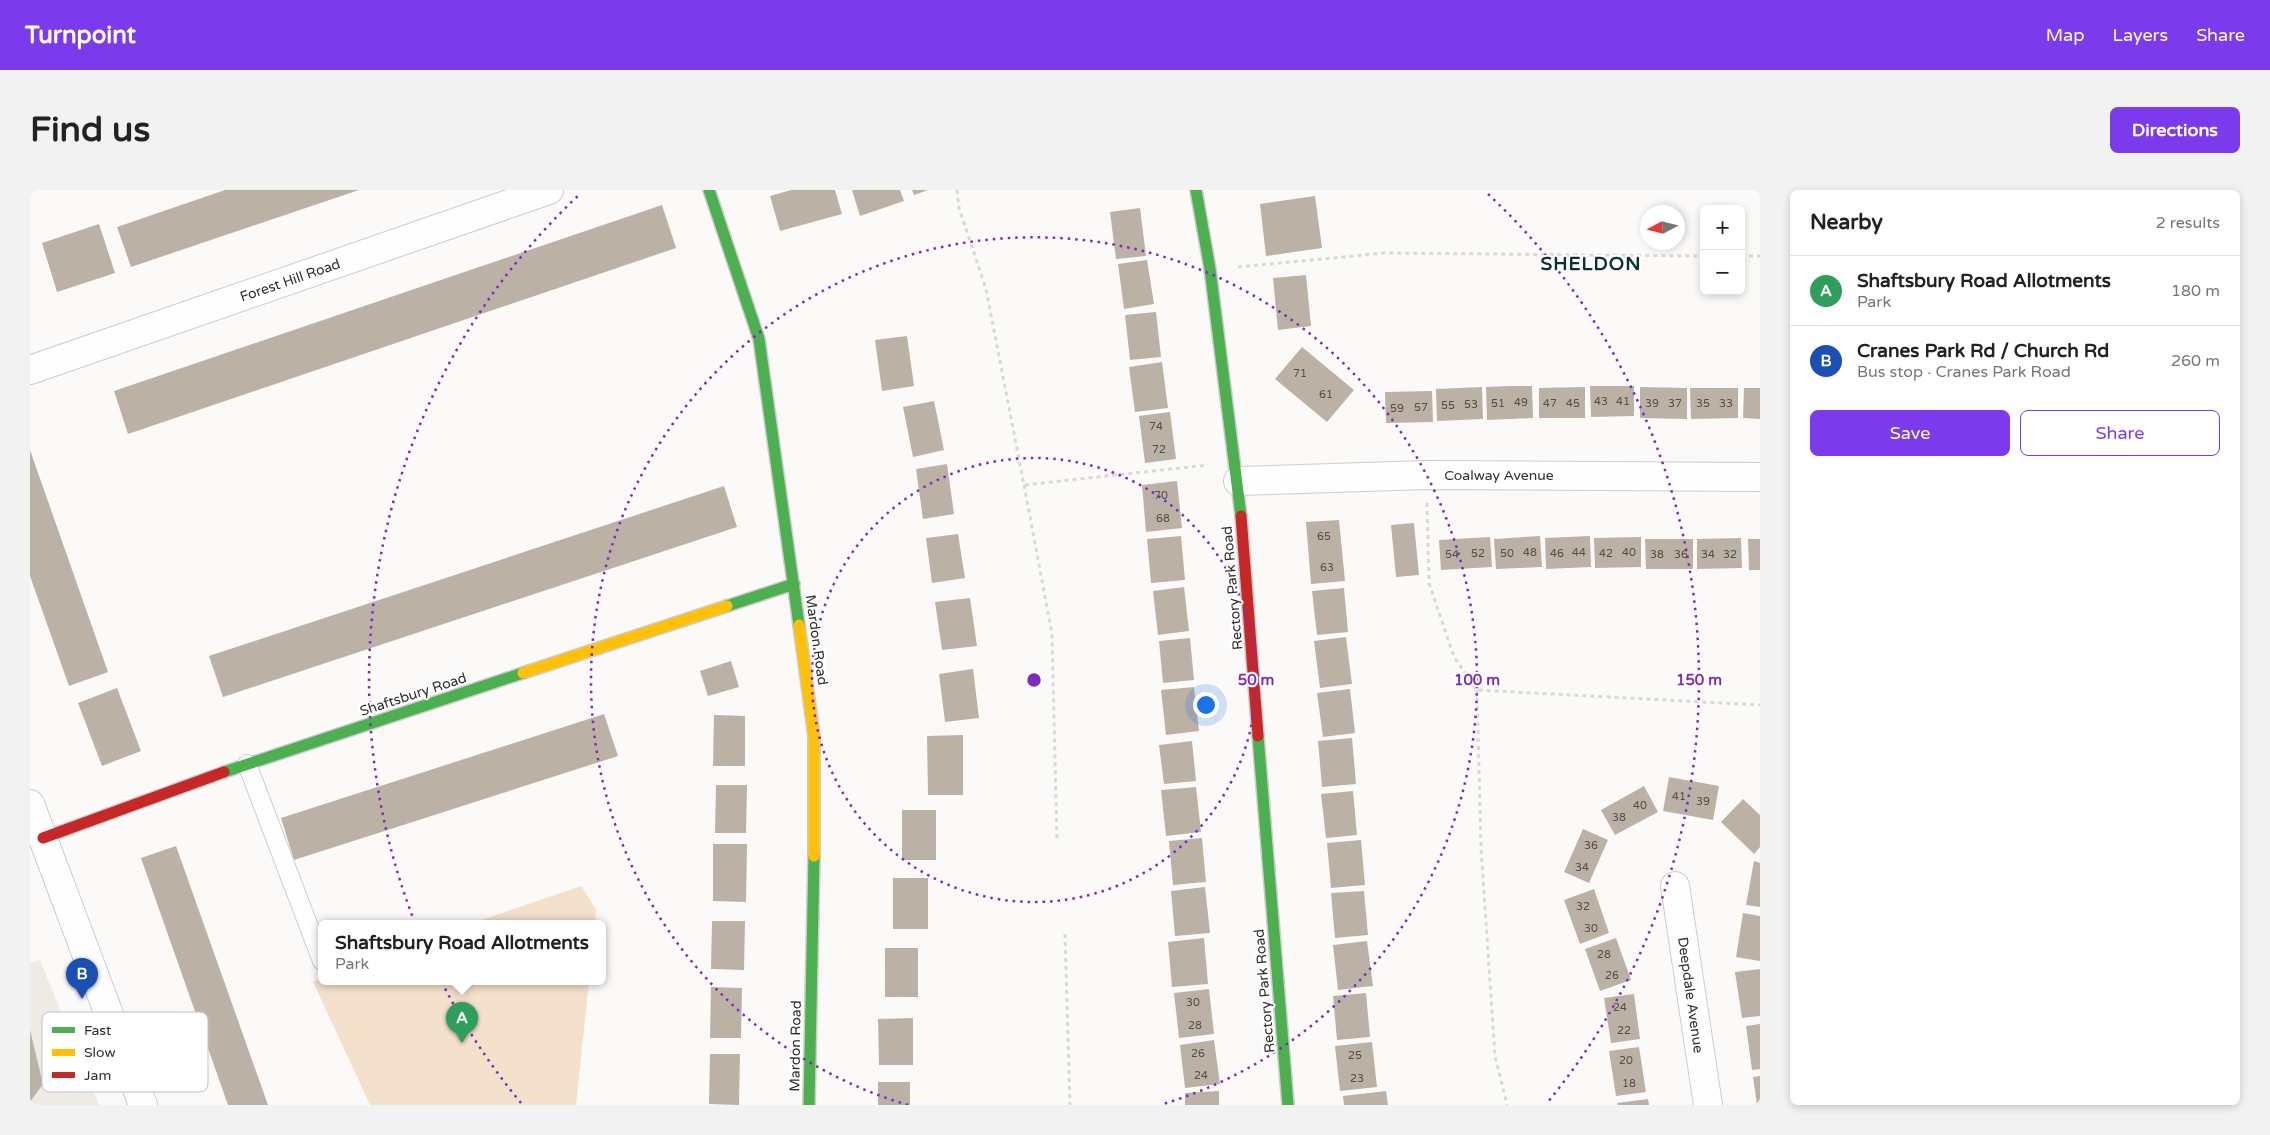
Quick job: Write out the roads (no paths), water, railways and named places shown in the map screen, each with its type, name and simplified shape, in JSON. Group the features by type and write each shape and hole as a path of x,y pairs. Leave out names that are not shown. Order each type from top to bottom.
{"street":[{"name":"Forest Hill Road","path":"30,370 550,190"},
{"name":"Mardon Road","path":"709,190 759,339 814,736 814,901 809,1105"},
{"name":"Rectory Park Road","path":"1196,190 1210,269 1237,472 1288,1105"},
{"name":"Coalway Avenue","path":"1237,472 1760,477"},
{"name":"Shaftsbury Road","path":"43,838 247,764 794,584"},
{"path":"30,804 108,1012"},
{"name":"Deepdale Avenue","path":"1675,886 1708,1105"},
{"path":"137,1092 142,1105"}],"lane":[{"path":"247,764 318,950"}],"place":[{"name":"Cranes Park Rd / Church Rd","path":"82,999"},
{"name":"Shaftsbury Road Allotments","path":"462,1043"}],"district":[{"name":"SHELDON","path":"1591,263"}]}
